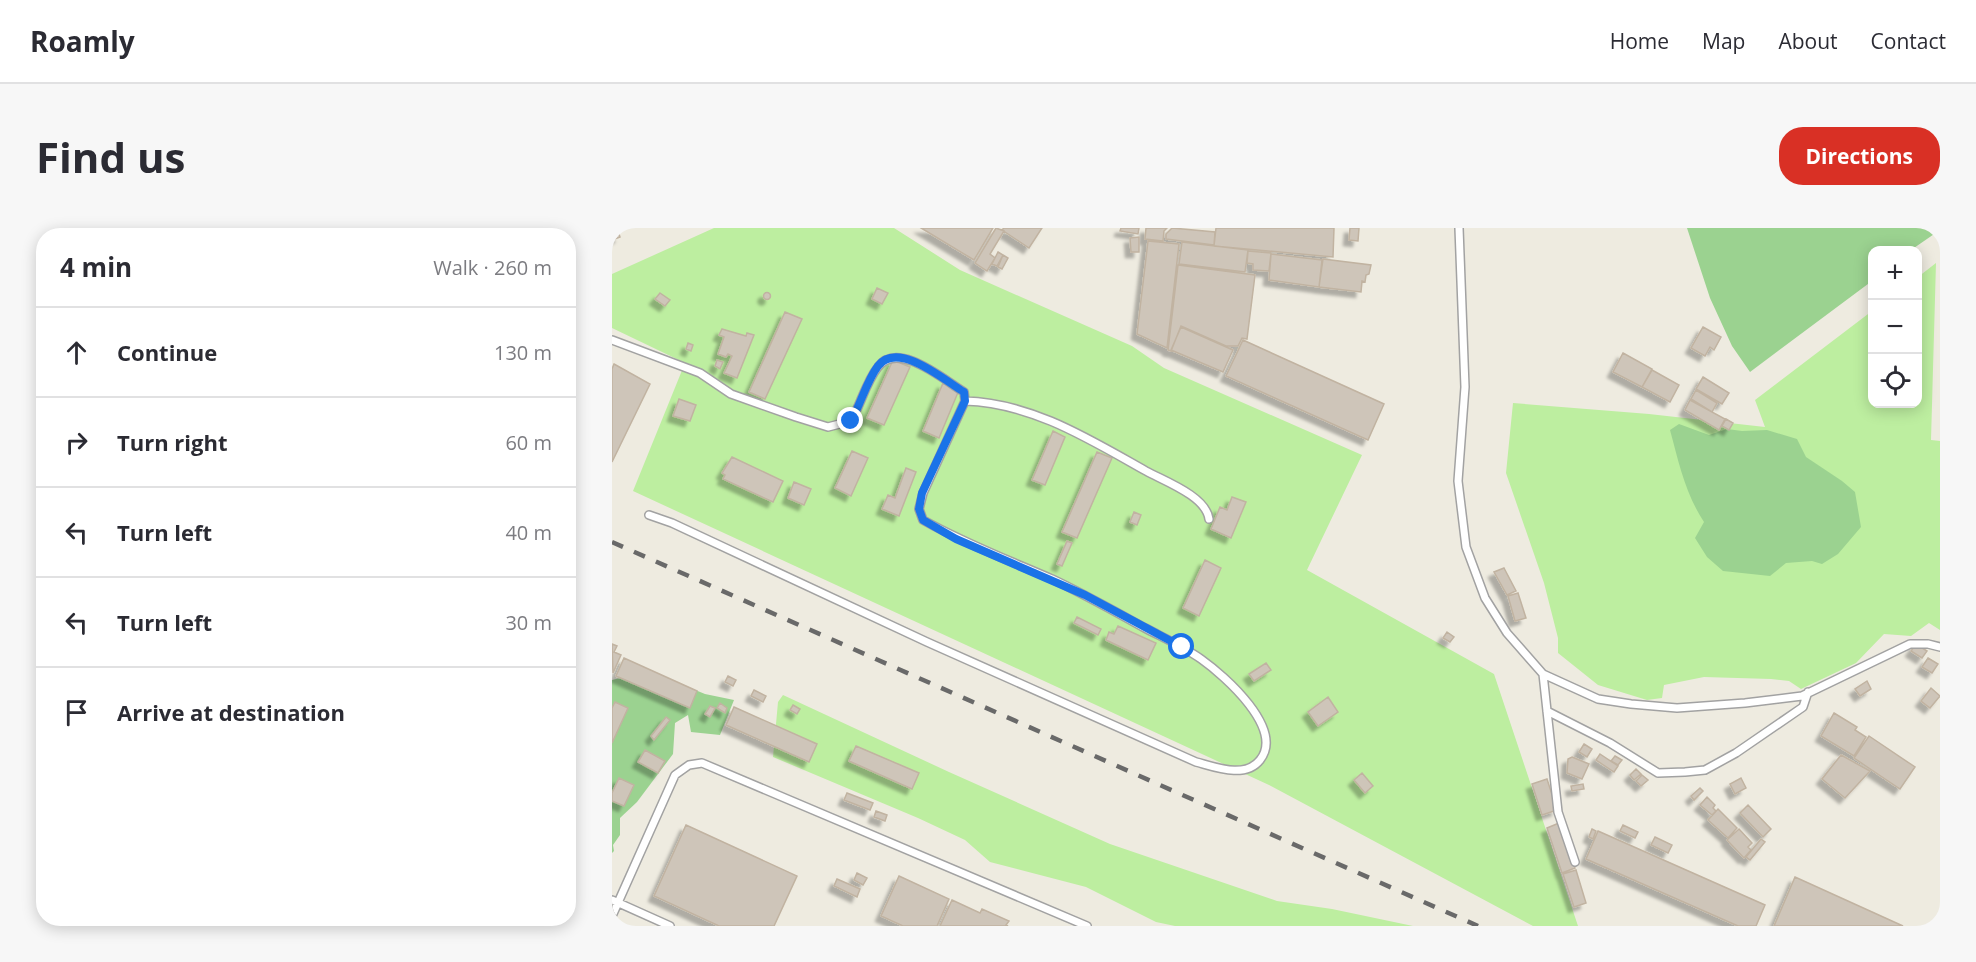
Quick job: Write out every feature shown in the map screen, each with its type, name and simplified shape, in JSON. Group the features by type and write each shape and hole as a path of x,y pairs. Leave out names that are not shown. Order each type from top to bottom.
{"lane":[{"path":"1459,228 1465,387 1458,481 1466,547 1485,597 1508,633 1543,674 1598,699 1677,708 1802,696 1910,644 1940,647"},
{"path":"612,340 700,373 731,394 828,426 851,421 878,366 886,359 900,357 914,360 964,392 965,401 922,493 919,509 923,520 956,539 1085,595 1199,657 1223,676 1244,698 1259,721 1266,738 1265,753 1256,765 1246,769 1224,770 1186,758 927,642 672,523 649,515"},
{"path":"965,401 1006,406 1080,434 1147,472 1177,486 1199,503 1209,514 1209,519"},
{"path":"1543,674 1558,812 1575,862"},
{"path":"1547,711 1610,743 1658,773 1685,772 1705,770 1736,753 1803,707 1808,692"},
{"path":"612,916 615,902 675,775 689,765 702,763 1087,926"},
{"path":"615,902 670,926"}],"green space":[{"path":"714,228 894,228 960,270 1132,346 1164,368 1362,455 1307,570 1494,674 1578,926 1533,926 1269,785 633,491 685,363 612,328 612,274"},
{"path":"1687,228 1940,228 1917,246 1868,246 1868,284 1750,372 1732,346 1710,298"},
{"path":"1936,263 1931,440 1940,441 1940,630 1929,623 1911,636 1884,634 1856,663 1801,689 1789,681 1704,677 1664,685 1662,698 1647,700 1598,685 1558,653 1558,638 1544,583 1506,473 1513,403 1649,414 1765,427 1755,400 1868,314 1868,408 1922,408 1922,274"},
{"path":"1679,424 1709,435 1727,429 1767,430 1797,439 1806,457 1855,492 1861,527 1838,554 1822,564 1812,561 1786,563 1770,576 1723,571 1707,557 1695,538 1704,522 1687,489 1670,430"},
{"path":"649,671 705,694 734,700 720,735 691,732 688,715 675,723 673,754 637,802 620,818 620,835 613,845 612,853 612,680"},
{"path":"783,695 1110,844 1277,901 1332,909 1413,926 1175,926 1156,922 1086,887 990,862 965,840 773,757 778,702"}],"building":[{"path":"612,228 617,228 620,237 612,240"},
{"path":"921,228 993,228 974,260"},
{"path":"996,228 1004,231 990,254 995,258 987,271 975,263"},
{"path":"1004,228 1042,228 1029,248 1002,230"},
{"path":"1121,228 1139,228 1138,234 1120,231"},
{"path":"1146,228 1167,228 1164,231 1163,241 1145,239"},
{"path":"1172,228 1215,232 1214,245 1166,239 1166,234"},
{"path":"1216,228 1334,228 1333,257 1214,246"},
{"path":"1350,228 1359,228 1358,241 1349,240"},
{"path":"1139,237 1139,252 1131,252 1130,238"},
{"path":"1148,241 1179,244 1167,348 1137,334"},
{"path":"1182,242 1248,250 1245,272 1179,264"},
{"path":"1248,251 1271,253 1269,271 1253,270 1253,264 1247,263"},
{"path":"998,252 1003,255 997,266 992,264"},
{"path":"1271,254 1322,260 1319,287 1269,280"},
{"path":"1003,255 1008,258 1002,269 998,267"},
{"path":"1323,259 1371,265 1365,282 1362,281 1361,292 1319,287"},
{"path":"1178,265 1255,275 1247,339 1242,338 1238,346 1226,346 1181,326 1171,351 1168,350"},
{"path":"877,288 888,293 882,304 872,299"},
{"path":"660,293 670,300 665,306 655,299"},
{"path":"767,293 770,296 767,299 764,296"},
{"path":"785,312 802,319 765,399 749,392"},
{"path":"1181,327 1233,350 1223,372 1171,350"},
{"path":"1703,327 1721,337 1714,350 1710,347 1705,356 1691,348"},
{"path":"722,329 746,336 747,333 754,335 737,378 724,373 732,356 728,354 726,357 718,354 724,337 719,335"},
{"path":"1243,340 1384,404 1368,440 1226,376"},
{"path":"688,343 693,345 691,351 686,349"},
{"path":"1623,353 1652,369 1642,387 1613,372"},
{"path":"717,360 723,362 720,369 715,366"},
{"path":"893,360 910,367 884,425 867,418"},
{"path":"614,364 650,384 612,462 612,369"},
{"path":"1652,370 1679,385 1670,402 1642,387"},
{"path":"1703,377 1729,393 1722,404 1696,389"},
{"path":"943,383 959,390 939,438 923,431"},
{"path":"1696,390 1717,403 1712,412 1691,399"},
{"path":"679,399 696,405 690,421 673,416"},
{"path":"1690,400 1725,419 1719,430 1685,410"},
{"path":"1726,419 1733,423 1729,430 1722,426"},
{"path":"1053,431 1065,437 1045,485 1032,480"},
{"path":"852,451 868,458 851,496 835,488"},
{"path":"1097,452 1112,458 1077,538 1062,532"},
{"path":"732,457 783,481 773,502 723,479 725,475 722,473"},
{"path":"906,468 916,472 899,516 882,509 888,495 895,498"},
{"path":"794,482 811,489 804,505 788,498"},
{"path":"1232,497 1246,502 1231,538 1211,529 1220,507 1227,510"},
{"path":"1134,512 1141,515 1137,525 1130,522"},
{"path":"1067,541 1072,543 1062,566 1057,564"},
{"path":"1205,560 1221,568 1199,616 1183,608"},
{"path":"1504,568 1516,591 1507,595 1494,572"},
{"path":"1518,593 1526,618 1515,621 1508,596"},
{"path":"1077,617 1101,629 1098,635 1074,623"},
{"path":"1118,626 1156,643 1148,660 1106,640 1109,632 1114,634"},
{"path":"1447,632 1454,637 1450,642 1443,638"},
{"path":"612,644 617,646 614,652 621,655 613,673"},
{"path":"1916,644 1927,651 1922,658 1911,651"},
{"path":"624,658 697,691 690,708 616,676"},
{"path":"1928,658 1938,664 1932,673 1922,667"},
{"path":"1266,663 1271,670 1254,681 1249,674"},
{"path":"728,676 736,680 733,686 725,682"},
{"path":"1867,681 1871,689 1860,696 1855,689"},
{"path":"1931,688 1940,696 1930,708 1921,701"},
{"path":"754,690 766,696 763,702 751,696"},
{"path":"1328,697 1338,712 1318,726 1308,712"},
{"path":"615,702 628,708 612,743 612,708"},
{"path":"720,703 727,708 725,713 717,708"},
{"path":"793,705 800,709 797,714 790,710"},
{"path":"710,706 715,708 710,717 705,714"},
{"path":"734,707 817,744 809,762 726,725"},
{"path":"1834,713 1857,727 1855,730 1866,737 1854,756 1821,736"},
{"path":"666,717 670,720 654,740 651,736"},
{"path":"1869,736 1915,767 1900,789 1854,758"},
{"path":"1584,744 1592,749 1587,757 1579,752"},
{"path":"856,746 919,773 912,789 849,761"},
{"path":"645,750 665,761 658,773 638,762"},
{"path":"1600,754 1618,766 1614,772 1596,760"},
{"path":"1841,755 1870,771 1845,798 1822,779"},
{"path":"1615,756 1622,760 1618,765 1611,761"},
{"path":"1572,757 1589,764 1582,779 1567,773 1568,759"},
{"path":"1636,769 1641,774 1634,780 1630,775"},
{"path":"1362,773 1373,786 1365,793 1354,780"},
{"path":"1642,775 1648,780 1641,786 1636,781"},
{"path":"619,778 634,785 624,806 612,801 612,793"},
{"path":"1741,778 1746,788 1735,794 1730,784"},
{"path":"1547,779 1557,810 1542,815 1532,784"},
{"path":"1583,784 1584,789 1572,791 1571,786"},
{"path":"1700,788 1703,791 1694,800 1691,796"},
{"path":"847,793 873,803 870,810 844,800"},
{"path":"1707,797 1715,805 1713,808 1716,811 1712,815 1700,805"},
{"path":"1748,805 1771,829 1763,837 1740,813"},
{"path":"1718,809 1737,828 1728,838 1708,820"},
{"path":"876,811 887,815 885,821 874,817"},
{"path":"1559,823 1575,868 1562,873 1547,828"},
{"path":"686,825 797,876 774,926 719,926 654,896"},
{"path":"1623,825 1638,832 1635,838 1620,831"},
{"path":"1592,829 1596,831 1593,839 1589,837"},
{"path":"1739,829 1752,843 1748,847 1751,850 1744,858 1727,840"},
{"path":"1598,831 1765,905 1756,926 1738,926 1586,859"},
{"path":"1655,837 1672,845 1668,853 1651,845"},
{"path":"1761,839 1765,842 1750,860 1746,857"},
{"path":"1576,870 1586,903 1574,907 1563,874"},
{"path":"857,873 867,878 863,885 854,880"},
{"path":"899,876 949,899 937,926 903,926 881,916"},
{"path":"1795,877 1903,926 1774,926"},
{"path":"837,879 860,889 857,897 834,886"},
{"path":"952,900 980,913 982,909 1009,921 1006,925 1008,926 940,926"}],"railway":[{"path":"612,542 1478,926"}],"route":[{"path":"851,421 878,366 886,359 900,357 914,360 964,392 965,401 922,493 919,509 923,520 956,539 1085,595 1182,647"}]}
